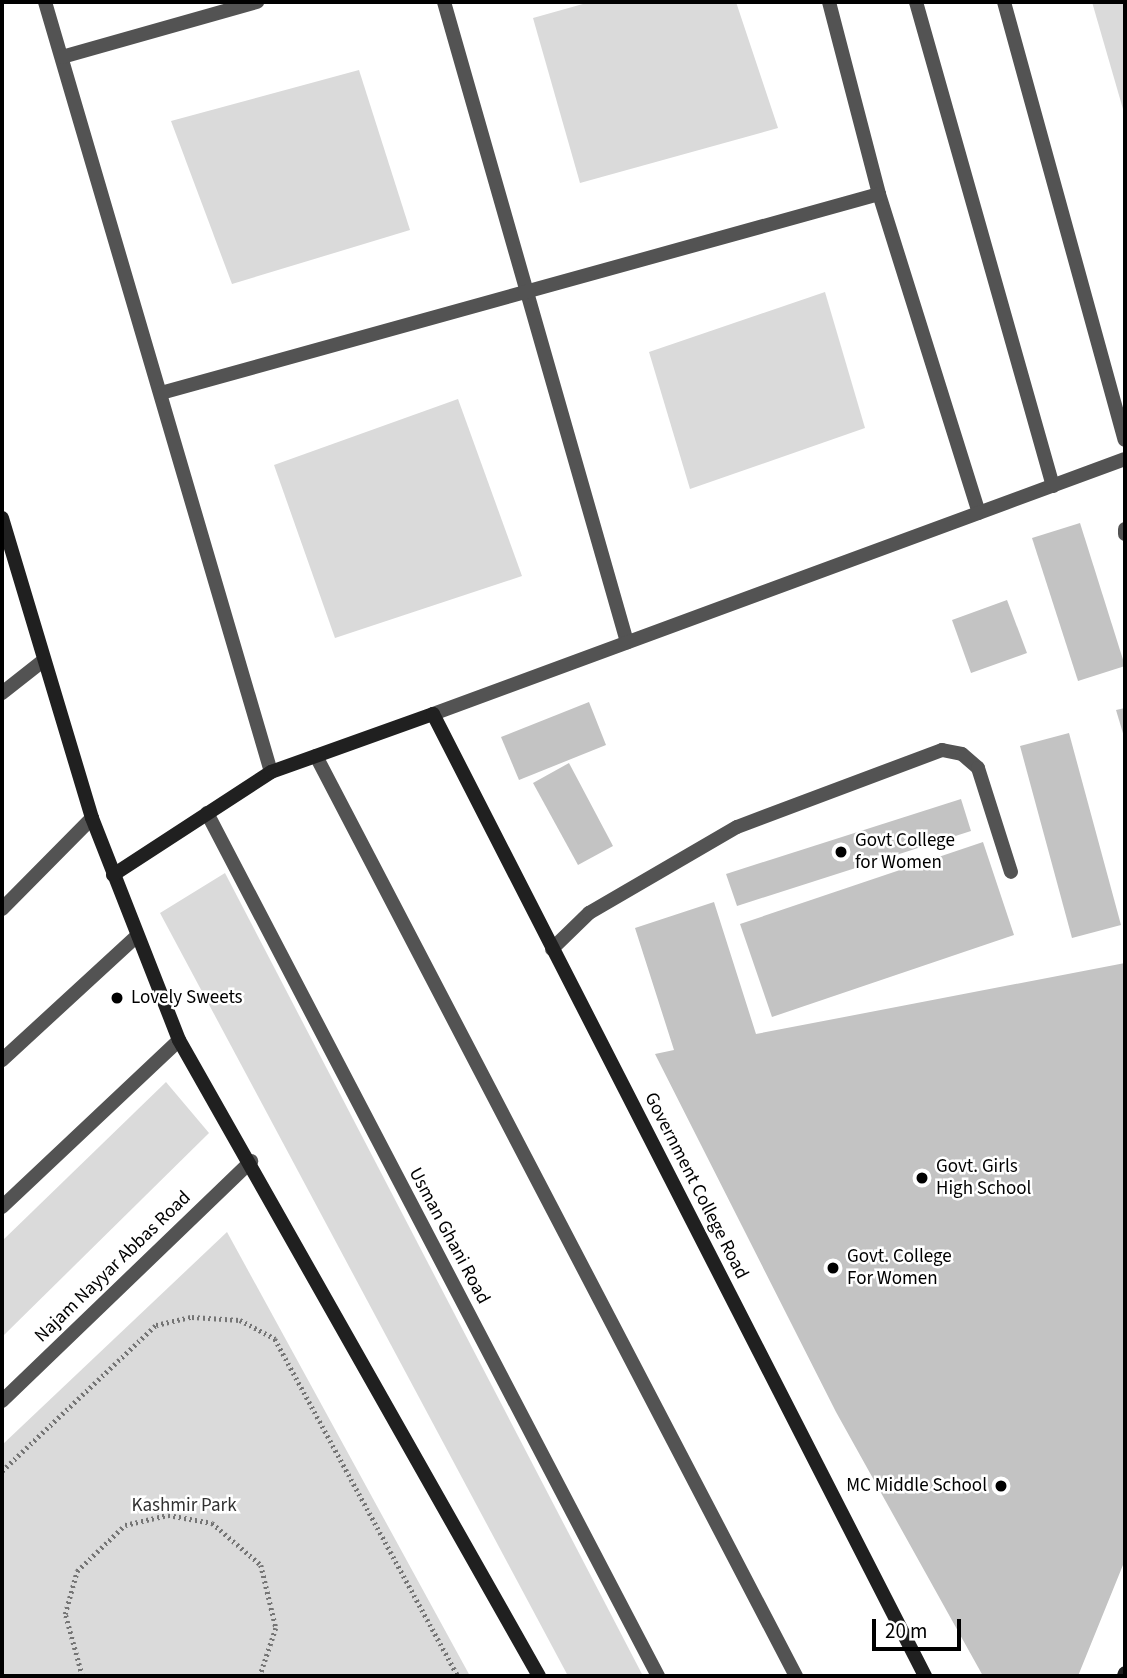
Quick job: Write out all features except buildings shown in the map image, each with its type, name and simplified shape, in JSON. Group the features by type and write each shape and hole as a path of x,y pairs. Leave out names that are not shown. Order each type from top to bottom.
{"street":[{"path":"45,2 271,772"},
{"path":"62,57 257,2"},
{"path":"444,2 627,642"},
{"path":"830,2 879,194 979,513"},
{"path":"916,2 1054,485"},
{"path":"1004,2 1125,440"},
{"path":"161,393 879,194"},
{"path":"113,875 271,772 1125,459"},
{"path":"2,519 92,818 178,1040 251,1161 539,1676"},
{"path":"2,693 44,660"},
{"name":"Government College Road","path":"433,714 925,1676"},
{"path":"552,949 589,913 737,827 942,750 962,754 978,768 1011,872"},
{"path":"316,756 796,1676"},
{"name":"Usman Ghani Road","path":"207,813 658,1676"},
{"path":"2,909 92,818"},
{"path":"2,1060 137,936"},
{"path":"2,1207 178,1040"},
{"name":"Najam Nayyar Abbas Road","path":"2,1401 251,1161"}],"path":[{"path":"2,1471 156,1325 192,1317 240,1320 275,1339 458,1676"},
{"path":"82,1676 65,1614 77,1571 125,1525 168,1515 212,1523 261,1565 276,1628 260,1676"}],"green space":[{"path":"590,2 736,2 778,128 580,183 533,18"},
{"path":"1092,2 1125,2 1125,116"},
{"path":"359,70 410,230 232,284 171,121"},
{"path":"825,292 865,428 690,489 649,352"},
{"path":"458,399 522,576 335,638 274,465"},
{"path":"225,873 643,1676 568,1676 160,913"},
{"path":"166,1082 209,1133 2,1337 2,1241"},
{"name":"Kashmir Park","path":"227,1232 470,1676 2,1676 2,1445"}],"place":[{"name":"Govt College for Women","path":"841,852"},
{"name":"Lovely Sweets","path":"117,998"},
{"name":"Govt. Girls High School","path":"922,1178"},
{"name":"Govt. College For Women","path":"833,1268"},
{"name":"MC Middle School","path":"1001,1486"}]}
